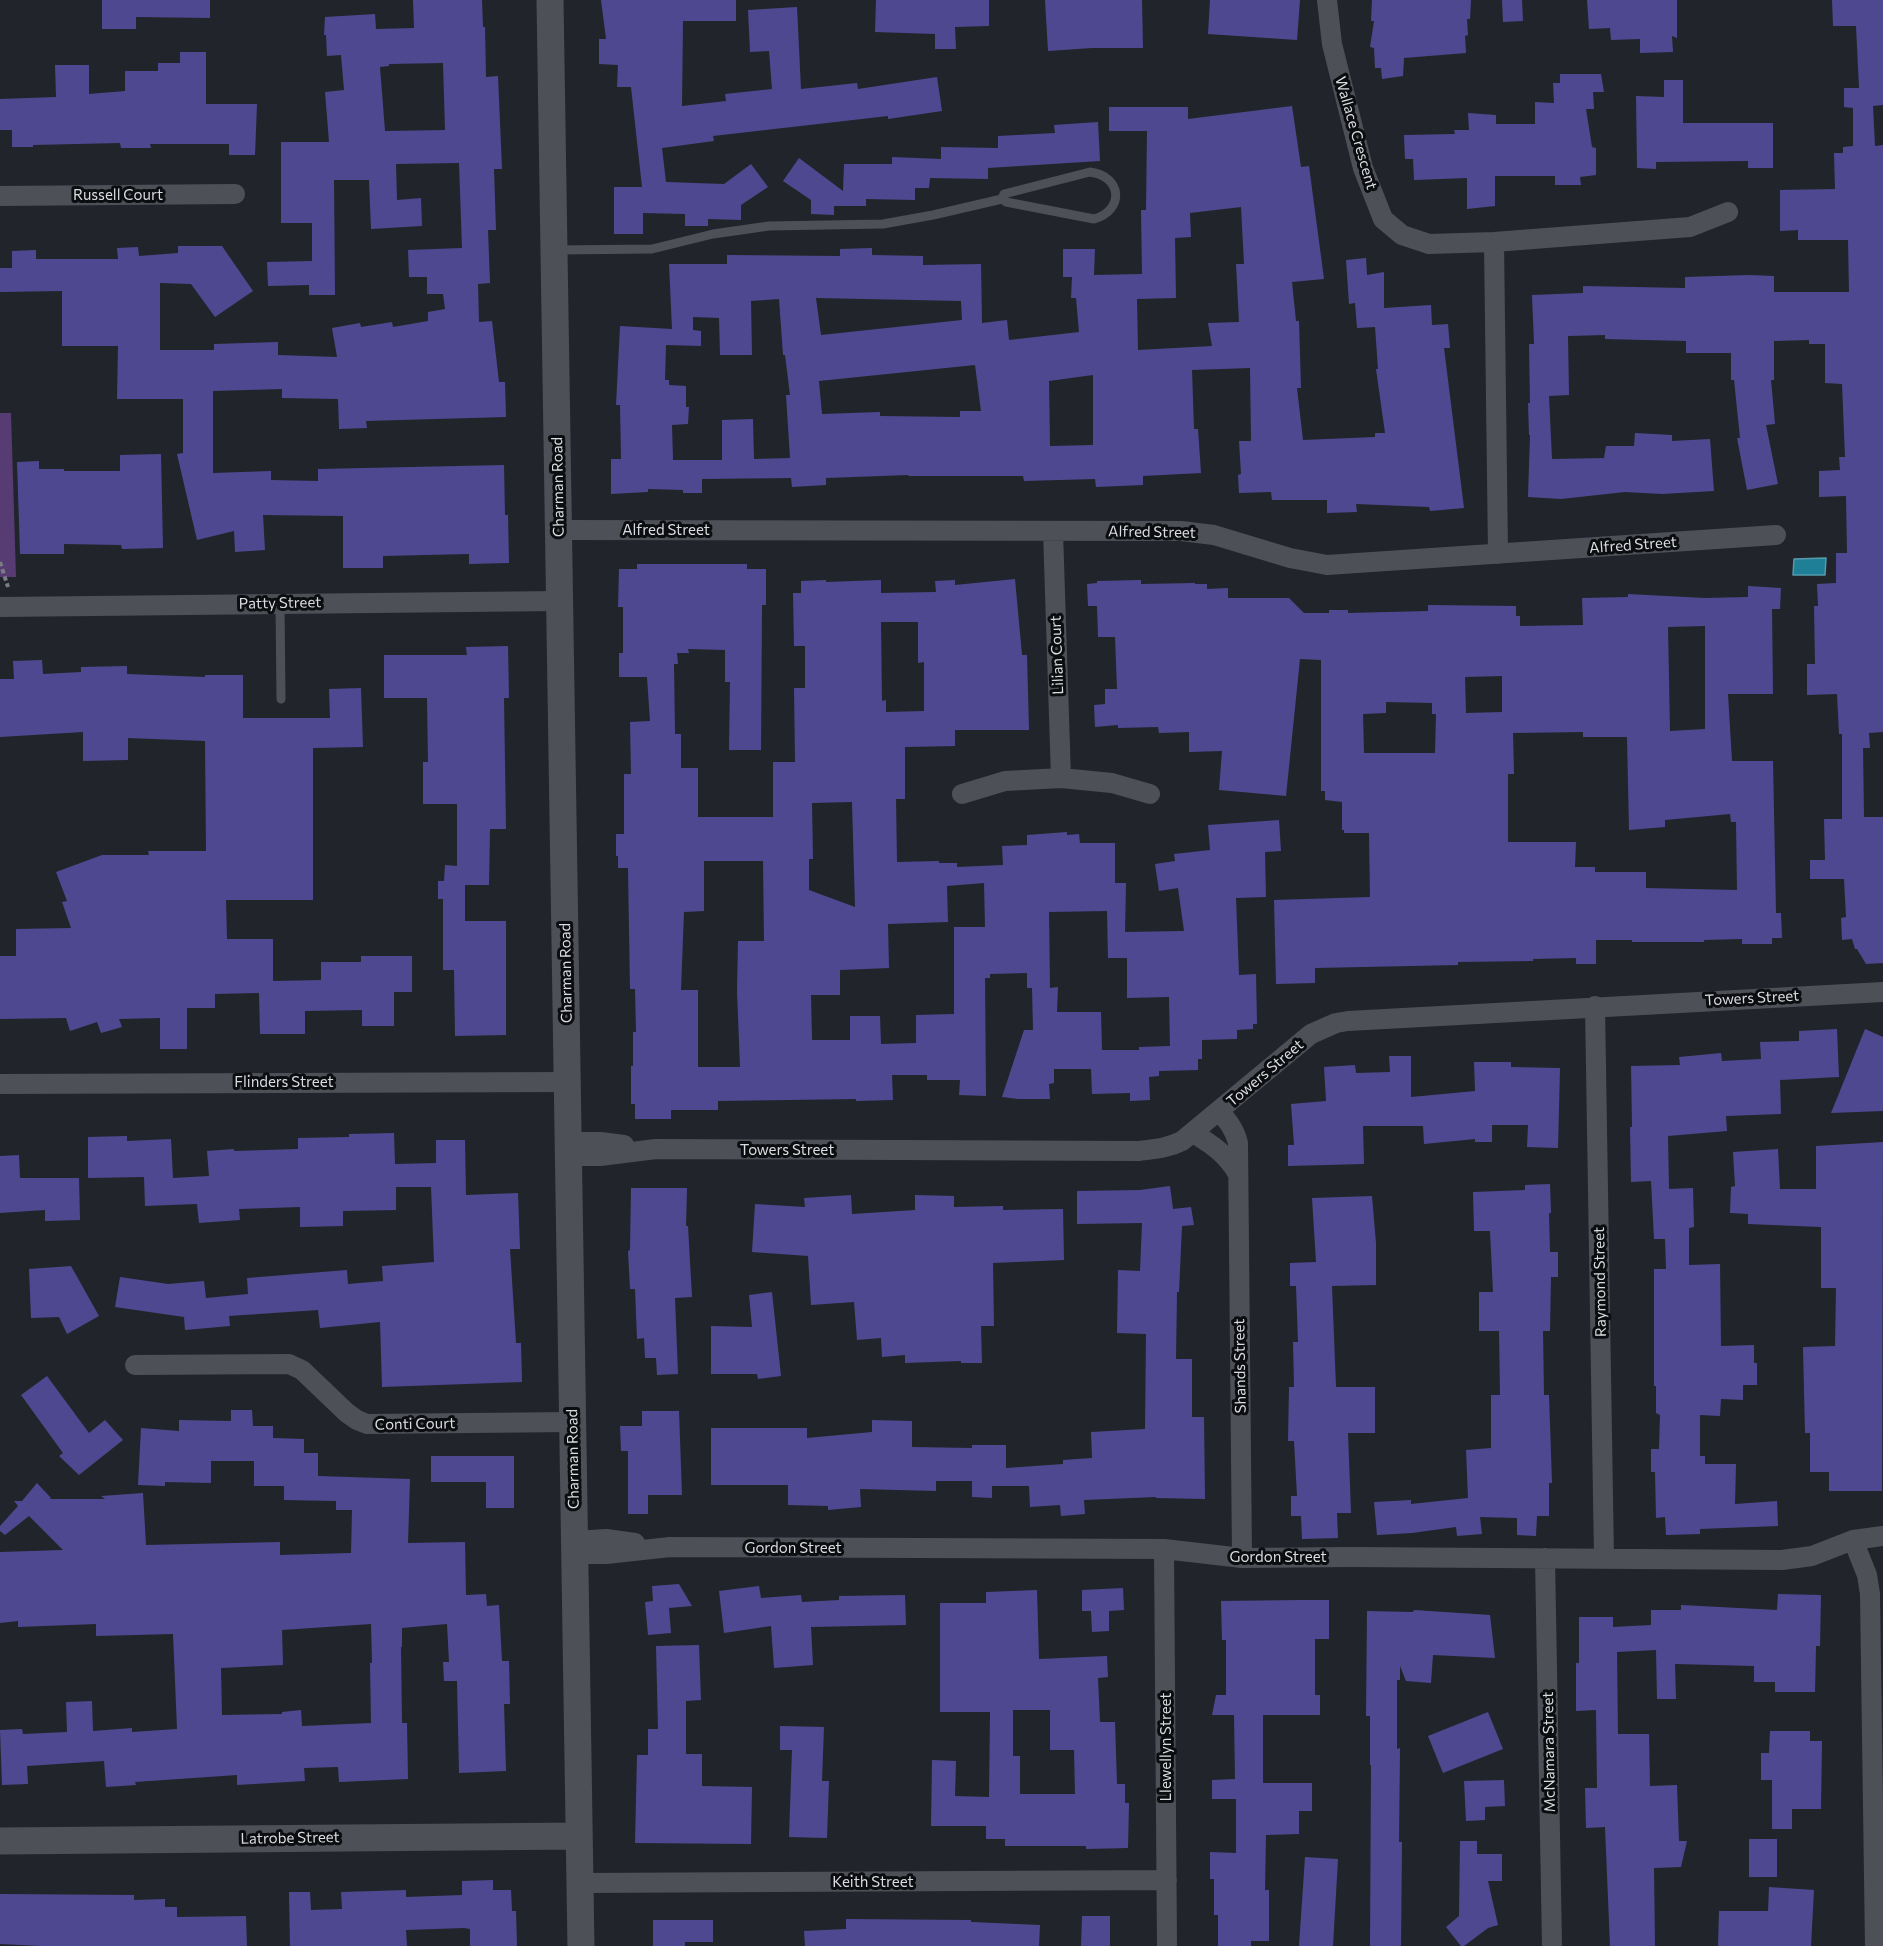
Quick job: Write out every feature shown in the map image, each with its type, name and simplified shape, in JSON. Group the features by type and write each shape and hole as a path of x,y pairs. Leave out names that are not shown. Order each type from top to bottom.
{"main road":[{"name":"Charman Road","path":"550,0 581,1946"},
{"name":"Latrobe Street","path":"0,1841 579,1836"}],"street":[{"name":"Wallace Crescent","path":"1327,0 1332,44 1363,168 1383,219 1402,235 1430,244 1494,243 1689,227 1728,212"},
{"name":"Russell Court","path":"0,196 235,194"},
{"path":"1494,243 1498,554"},
{"name":"Alfred Street","path":"559,530 1181,531 1214,535 1290,558 1327,565 1776,536"},
{"name":"Lilian Court","path":"1053,531 1061,778"},
{"name":"Patty Street","path":"0,607 560,601"},
{"path":"962,794 1005,781 1061,778 1112,783 1150,794"},
{"name":"Towers Street","path":"569,1149 600,1156 656,1149 1139,1150 1172,1146 1193,1133 1311,1034 1348,1020 1883,992"},
{"name":"Raymond Street","path":"1595,1006 1604,1558"},
{"name":"Flinders Street","path":"0,1084 567,1082"},
{"name":"Shands Street","path":"1219,1111 1229,1123 1238,1143 1242,1558"},
{"path":"1193,1133 1229,1159 1238,1174"},
{"name":"Conti Court","path":"135,1365 289,1364 302,1370 347,1413 367,1424 573,1422"},
{"name":"Gordon Street","path":"575,1547 606,1554 670,1547 1164,1549 1242,1558 1782,1560 1812,1556 1853,1540 1883,1536"},
{"path":"1853,1540 1868,1575 1870,1594 1879,1894 1875,1946"},
{"name":"Llewellyn Street","path":"1164,1549 1167,1946"},
{"name":"McNamara Street","path":"1545,1558 1552,1946"},
{"name":"Keith Street","path":"580,1883 1167,1880"}],"lane":[{"path":"554,250 652,249 713,234 769,226 883,224 933,215 1002,198 1004,194 1090,172 1108,177 1116,194 1111,211 1094,219 1006,202 1002,198"},
{"path":"280,603 281,699"}],"shaded area":[{"path":"0,413 11,413 16,577 0,577"}],"water":[{"path":"1826,558 1825,575 1793,575 1794,559"}],"building":[{"path":"102,0 210,0 210,18 136,17 136,29 102,29"},
{"path":"413,0 482,0 486,77 498,76 502,169 494,169 496,230 488,230 490,283 478,284 479,322 492,321 499,382 505,382 506,417 366,421 367,428 339,429 338,399 282,398 282,389 213,391 213,473 271,471 271,480 318,481 318,469 504,465 509,563 469,564 469,554 383,556 383,568 343,568 343,516 263,515 265,550 235,552 234,531 197,540 177,454 183,453 183,399 117,399 118,346 62,346 62,291 0,292 0,268 12,268 12,251 36,250 36,259 118,259 117,248 138,247 139,256 178,253 178,246 222,246 253,291 215,317 191,284 160,283 160,350 214,350 214,344 278,342 278,355 337,357 332,328 360,323 361,327 392,322 393,327 428,321 428,312 445,309 443,294 427,294 427,277 409,277 408,250 462,248 459,163 396,164 397,200 421,198 422,226 371,229 369,180 334,180 335,295 309,295 309,285 268,286 267,262 312,261 312,223 281,223 281,142 329,142 325,92 344,90 341,55 327,56 326,35 324,35 325,17 375,14 376,29 414,28","holes":["443,63 445,130 385,131 380,67 389,66 389,64"]},
{"path":"601,0 736,0 736,21 683,21 682,106 726,101 725,94 772,89 769,51 750,52 748,10 797,7 801,89 857,83 858,89 937,77 942,111 888,119 888,116 713,136 714,141 662,148 666,182 724,184 751,164 768,187 741,205 741,220 708,219 708,226 685,226 685,214 643,213 643,234 614,234 614,187 642,187 631,87 617,87 618,65 599,64 599,39 606,39"},
{"path":"876,0 989,0 989,26 955,27 956,49 935,49 935,34 875,32"},
{"path":"1045,0 1142,0 1143,48 1048,51"},
{"path":"1210,0 1300,0 1297,40 1208,34"},
{"path":"1372,0 1471,0 1470,19 1467,19 1468,35 1465,36 1466,53 1404,58 1403,76 1382,79 1381,68 1375,68 1374,48 1370,47 1374,21 1371,21"},
{"path":"1502,0 1522,0 1523,21 1503,22"},
{"path":"1587,0 1677,0 1677,38 1672,36 1673,52 1640,53 1640,39 1611,40 1610,28 1589,29"},
{"path":"1832,0 1883,0 1883,105 1873,106 1875,146 1883,145 1883,732 1869,733 1870,748 1863,748 1864,817 1883,817 1883,963 1866,964 1855,949 1852,939 1842,940 1841,918 1846,917 1844,879 1810,879 1810,860 1825,860 1824,819 1842,819 1842,734 1839,734 1837,694 1807,695 1807,664 1815,664 1814,606 1818,606 1817,584 1836,583 1836,553 1847,553 1846,496 1819,497 1819,471 1840,470 1839,457 1845,457 1842,384 1825,383 1825,344 1809,344 1809,340 1774,341 1774,380 1771,380 1775,424 1766,425 1778,484 1747,490 1737,438 1740,438 1734,380 1731,380 1731,353 1686,353 1686,341 1605,339 1605,335 1568,336 1569,395 1549,396 1552,459 1604,458 1606,446 1634,446 1635,433 1672,435 1672,441 1710,439 1714,491 1662,494 1625,492 1561,499 1528,497 1529,344 1534,344 1532,295 1583,293 1583,286 1685,288 1685,277 1749,275 1774,276 1774,292 1849,292 1848,240 1798,240 1798,230 1780,231 1780,190 1835,189 1834,153 1843,153 1843,147 1853,146 1853,108 1844,107 1844,88 1859,88 1856,26 1833,26"},
{"path":"180,52 206,52 206,104 257,104 255,155 229,155 229,144 150,144 151,148 121,148 120,143 12,147 12,130 0,130 0,99 56,97 55,65 89,65 89,94 125,91 125,71 158,71 158,63 180,63"},
{"path":"1560,74 1601,74 1604,92 1593,92 1594,109 1586,109 1592,147 1596,148 1596,175 1580,177 1581,185 1555,185 1555,176 1495,176 1495,206 1467,209 1467,178 1414,180 1413,159 1405,159 1404,135 1455,134 1454,130 1469,130 1468,113 1496,115 1496,124 1535,124 1535,102 1554,103 1553,83 1560,83"},
{"path":"1664,80 1683,80 1683,123 1773,123 1773,168 1748,168 1748,161 1656,162 1656,169 1637,168 1636,96 1664,97"},
{"path":"1292,106 1301,167 1309,166 1324,279 1292,282 1296,321 1299,321 1301,388 1297,388 1303,440 1375,437 1375,433 1385,433 1376,369 1378,369 1375,327 1357,328 1355,303 1349,304 1346,260 1366,258 1367,275 1384,272 1384,308 1431,305 1432,325 1448,324 1450,348 1444,348 1464,508 1430,511 1429,507 1356,504 1357,512 1327,513 1327,500 1272,500 1271,492 1239,493 1238,475 1241,474 1239,441 1251,441 1250,368 1192,370 1194,429 1198,429 1201,473 1143,476 1143,485 1096,487 1095,479 1024,481 1023,476 908,475 826,478 826,485 792,487 791,478 702,479 702,493 648,489 648,492 611,494 611,459 621,459 620,405 616,405 620,326 672,329 669,264 727,264 727,255 840,256 840,249 872,248 872,255 923,256 923,265 981,264 982,323 1007,320 1009,340 1079,332 1076,298 1071,298 1072,277 1063,277 1063,249 1095,249 1094,275 1142,274 1141,210 1146,210 1147,131 1109,131 1109,107 1188,107 1188,119","holes":["1241,207 1244,264 1236,264 1239,322 1208,323 1212,346 1138,350 1137,299 1176,298 1175,238 1191,237 1190,213","816,298 961,301 962,320 821,335","779,299 783,355 785,355 790,395 786,395 790,458 754,459 753,419 722,420 722,460 673,460 672,425 688,424 689,407 686,407 686,386 669,385 669,380 665,380 666,345 701,346 701,331 693,330 693,317 719,318 720,355 752,355 751,301","975,365 981,411 960,411 960,417 880,416 880,412 822,414 819,381","1093,375 1093,445 1050,446 1049,381"]},
{"path":"1098,122 1100,161 988,168 988,179 930,178 929,188 915,188 915,200 866,199 866,206 834,206 834,215 811,214 811,200 783,181 799,158 843,191 844,164 892,164 892,157 941,159 941,147 998,148 998,136 1055,133 1054,125"},
{"path":"161,454 163,548 122,549 121,545 64,544 64,554 20,554 17,462 39,461 39,469 120,471 120,455"},
{"path":"637,564 747,564 747,569 766,569 766,605 762,605 761,750 729,750 730,682 725,682 725,650 688,649 689,653 677,653 678,664 674,664 675,734 681,734 681,768 698,768 698,817 773,817 773,762 795,762 794,688 805,688 805,646 794,646 793,593 801,593 801,581 881,580 881,593 936,592 935,581 955,580 955,585 1015,579 1022,655 1027,655 1029,730 955,730 955,746 905,747 905,799 896,799 897,862 939,861 939,863 957,863 957,867 1003,865 1002,846 1027,845 1027,835 1067,832 1067,835 1079,834 1080,843 1115,843 1115,883 1126,883 1125,932 1184,931 1178,888 1159,891 1155,864 1175,861 1174,854 1210,850 1208,825 1279,820 1281,851 1265,852 1266,897 1236,898 1239,975 1256,974 1257,1024 1253,1024 1253,1029 1237,1030 1237,1039 1202,1040 1202,1059 1198,1059 1198,1070 1159,1071 1159,1076 1149,1077 1150,1100 1130,1101 1130,1093 1092,1094 1091,1069 1054,1069 1054,1083 1049,1084 1050,1099 1002,1097 1024,1030 1033,1030 1032,988 1027,988 1027,973 990,974 990,978 985,978 986,1096 959,1095 960,1080 927,1080 927,1075 892,1075 893,1100 718,1101 718,1110 671,1110 671,1119 635,1119 635,1104 631,1104 631,1066 633,1066 633,1032 636,1032 635,989 630,989 628,868 618,868 616,834 624,834 624,774 631,774 630,722 650,721 647,677 619,677 619,653 623,653 623,607 618,607 619,569 637,569","holes":["881,622 918,622 918,663 924,662 924,711 886,712 886,700 882,701","852,802 855,907 809,890 809,859 813,859 812,803","704,861 763,861 764,941 738,941 740,1067 698,1067 698,990 681,990 684,912 704,911","984,883 985,927 954,927 954,1014 916,1015 916,1043 881,1044 880,1016 850,1016 850,1040 812,1040 811,995 840,995 840,970 889,968 888,924 948,922 947,886","1107,911 1108,958 1127,958 1127,998 1169,997 1170,1046 1139,1047 1139,1050 1102,1050 1101,1012 1057,1012 1058,987 1050,988 1049,912"]},
{"path":"1141,580 1141,584 1207,584 1207,589 1228,588 1228,598 1289,598 1304,613 1329,613 1329,610 1348,610 1348,613 1428,611 1428,605 1516,606 1516,616 1520,616 1520,626 1583,625 1582,598 1628,597 1628,594 1705,598 1748,597 1748,586 1781,588 1780,609 1772,609 1773,694 1728,694 1732,761 1773,761 1776,913 1781,913 1782,938 1772,938 1772,944 1742,944 1742,939 1704,940 1704,942 1596,940 1596,964 1576,964 1576,958 1458,962 1458,965 1315,968 1315,983 1276,984 1274,900 1370,897 1369,833 1344,833 1342,830 1342,802 1325,800 1325,791 1321,791 1321,660 1300,659 1286,796 1219,790 1222,751 1189,752 1189,732 1159,733 1158,727 1118,728 1118,725 1095,727 1094,705 1105,704 1105,689 1117,689 1115,637 1098,637 1097,606 1088,606 1087,584 1097,583 1097,581","holes":["1705,626 1705,729 1670,731 1668,627","1502,676 1502,712 1466,713 1465,677","1386,702 1432,703 1432,714 1436,714 1435,753 1364,753 1363,714 1386,713","1583,732 1583,737 1627,737 1629,830 1665,827 1665,820 1730,814 1731,822 1736,822 1737,890 1646,888 1646,872 1595,872 1595,867 1575,867 1576,842 1508,842 1508,774 1514,774 1513,733"]},
{"path":"508,646 509,698 504,698 506,829 490,829 489,885 465,885 465,921 506,921 506,1035 455,1036 454,970 443,970 443,899 438,899 438,881 444,881 445,865 457,866 457,804 423,804 423,762 428,762 427,698 384,698 384,655 467,655 466,647"},
{"path":"42,660 43,674 81,672 81,667 127,666 127,674 205,677 205,675 243,675 243,718 330,718 329,689 361,688 363,747 313,748 313,900 226,900 227,939 273,939 273,981 321,980 321,962 361,962 361,956 412,956 412,992 394,992 394,1026 362,1026 362,1010 305,1011 305,1034 260,1034 259,993 215,994 215,1008 187,1008 187,1049 160,1049 160,1018 119,1019 122,1027 101,1033 97,1022 70,1031 66,1018 0,1019 0,956 16,956 16,929 71,928 62,902 67,901 56,872 102,855 149,855 148,851 206,851 205,741 128,738 128,760 83,761 83,732 0,737 0,679 14,679 13,661"},
{"path":"1837,1029 1839,1077 1780,1080 1781,1114 1726,1116 1727,1131 1668,1136 1669,1189 1693,1188 1694,1227 1689,1228 1689,1265 1720,1264 1721,1346 1754,1345 1754,1363 1757,1363 1757,1385 1743,1385 1743,1400 1721,1399 1720,1416 1700,1415 1700,1456 1705,1456 1705,1464 1736,1464 1735,1504 1777,1501 1778,1526 1700,1529 1700,1534 1666,1535 1665,1517 1656,1518 1655,1472 1651,1472 1651,1449 1659,1449 1660,1415 1656,1413 1656,1386 1654,1386 1654,1269 1666,1269 1665,1239 1654,1239 1651,1181 1631,1182 1631,1066 1680,1065 1679,1057 1721,1053 1722,1061 1761,1059 1760,1042 1799,1041 1799,1031"},
{"path":"1865,1029 1883,1037 1883,1111 1831,1113"},
{"path":"1389,1056 1411,1056 1411,1097 1475,1091 1474,1062 1511,1062 1511,1067 1560,1068 1558,1148 1527,1147 1528,1125 1492,1125 1492,1142 1475,1142 1475,1139 1424,1144 1423,1126 1363,1126 1364,1164 1288,1166 1288,1145 1294,1145 1291,1104 1326,1101 1324,1067 1355,1065 1356,1073 1390,1072"},
{"path":"394,1133 395,1164 436,1163 436,1140 465,1140 466,1195 518,1193 520,1249 510,1249 516,1343 521,1343 522,1382 382,1387 380,1322 320,1328 318,1310 229,1316 230,1326 185,1330 184,1317 115,1307 120,1277 168,1284 204,1281 206,1298 248,1294 247,1278 347,1270 348,1284 383,1281 382,1266 434,1262 431,1187 396,1187 396,1210 343,1211 343,1226 300,1227 300,1207 239,1209 240,1220 199,1223 197,1204 145,1206 144,1177 88,1178 88,1137 127,1136 127,1141 171,1139 173,1178 209,1176 207,1151 298,1149 298,1138"},
{"path":"1883,1142 1882,1491 1829,1491 1829,1472 1810,1472 1810,1433 1805,1433 1803,1347 1835,1346 1836,1288 1821,1288 1821,1227 1748,1224 1748,1214 1730,1213 1731,1187 1735,1186 1733,1152 1778,1149 1780,1189 1816,1189 1816,1146"},
{"path":"19,1155 20,1178 79,1178 80,1220 45,1221 45,1210 0,1213 0,1156"},
{"path":"1550,1184 1550,1252 1558,1252 1558,1277 1551,1277 1550,1331 1543,1331 1544,1395 1549,1395 1552,1483 1549,1483 1549,1516 1537,1516 1536,1536 1517,1535 1517,1518 1480,1517 1482,1534 1457,1536 1456,1527 1377,1535 1374,1502 1411,1500 1411,1504 1468,1498 1466,1450 1491,1448 1491,1395 1500,1395 1499,1331 1479,1331 1479,1292 1493,1292 1490,1231 1474,1231 1473,1192 1525,1190 1525,1185"},
{"path":"1170,1186 1173,1209 1191,1207 1194,1225 1182,1226 1179,1292 1177,1292 1176,1359 1192,1359 1192,1417 1204,1417 1205,1499 1156,1497 1084,1500 1085,1514 1061,1516 1060,1505 1030,1507 1029,1486 992,1486 992,1498 972,1497 972,1481 936,1481 936,1491 860,1489 861,1507 828,1510 828,1506 788,1505 788,1485 711,1485 711,1428 807,1428 807,1438 872,1432 872,1420 912,1421 912,1447 972,1448 972,1445 1006,1445 1006,1468 1063,1464 1063,1460 1092,1458 1091,1432 1145,1429 1146,1334 1117,1333 1118,1270 1140,1271 1142,1223 1077,1224 1077,1191 1140,1190"},
{"path":"631,1188 687,1188 686,1226 688,1226 692,1297 675,1298 678,1374 657,1375 656,1358 645,1358 644,1338 637,1339 635,1289 630,1289 628,1251 630,1250"},
{"path":"851,1195 852,1214 915,1210 915,1195 954,1196 954,1207 1003,1206 1003,1210 1063,1209 1064,1260 993,1263 994,1326 981,1326 982,1363 961,1363 961,1361 905,1363 905,1355 882,1357 881,1338 857,1340 854,1302 811,1305 808,1256 752,1252 755,1204 805,1207 804,1198"},
{"path":"1372,1196 1376,1243 1376,1285 1332,1286 1336,1387 1375,1387 1375,1433 1348,1433 1351,1513 1337,1513 1338,1538 1302,1539 1301,1516 1291,1516 1291,1496 1297,1496 1294,1441 1288,1441 1289,1387 1294,1387 1293,1342 1298,1342 1296,1286 1290,1286 1290,1263 1316,1262 1312,1198"},
{"path":"71,1266 99,1316 67,1334 59,1317 31,1318 29,1269"},
{"path":"772,1292 781,1376 758,1379 757,1374 711,1374 711,1326 752,1327 749,1295"},
{"path":"47,1376 89,1433 105,1420 123,1440 79,1475 59,1456 63,1453 21,1395"},
{"path":"231,1410 252,1410 253,1426 273,1426 273,1438 304,1439 304,1453 318,1453 318,1476 410,1479 408,1543 465,1542 466,1595 486,1594 487,1606 499,1605 502,1661 509,1661 510,1704 504,1704 506,1771 459,1773 457,1681 444,1681 443,1662 449,1662 447,1624 402,1628 402,1723 407,1723 408,1779 339,1782 338,1767 304,1768 305,1781 237,1785 237,1775 135,1782 136,1785 106,1787 104,1761 27,1766 28,1784 2,1785 0,1730 22,1729 23,1734 67,1732 66,1702 92,1701 93,1731 132,1728 132,1732 177,1729 173,1634 96,1636 96,1624 18,1627 18,1621 0,1623 0,1552 63,1550 29,1516 5,1535 0,1531 0,1526 18,1506 14,1501 22,1501 37,1483 50,1499 105,1499 101,1496 143,1493 146,1545 280,1542 280,1555 351,1553 352,1510 336,1510 336,1501 284,1500 284,1486 254,1486 254,1461 211,1461 211,1483 165,1482 165,1486 138,1485 141,1428 179,1431 179,1420 231,1421","holes":["371,1624 372,1663 370,1663 371,1723 302,1726 301,1710 282,1712 282,1714 222,1715 221,1668 283,1665 282,1630"]},
{"path":"642,1411 679,1411 682,1495 648,1495 648,1514 628,1514 628,1451 621,1451 620,1426 642,1426"},
{"path":"431,1456 514,1456 514,1508 486,1508 486,1482 431,1482"},
{"path":"679,1584 692,1606 669,1608 671,1633 648,1635 645,1602 653,1601 652,1586"},
{"path":"759,1586 761,1598 801,1595 802,1602 839,1600 839,1596 905,1595 906,1625 811,1627 813,1665 774,1668 771,1626 724,1633 719,1591"},
{"path":"1123,1588 1124,1610 1109,1611 1109,1631 1092,1632 1091,1611 1082,1611 1082,1590"},
{"path":"1037,1590 1039,1659 1107,1656 1108,1677 1098,1678 1100,1722 1115,1722 1117,1784 1125,1784 1125,1803 1129,1803 1128,1848 1005,1846 1005,1839 986,1839 986,1826 931,1826 932,1760 956,1761 955,1796 989,1797 990,1712 940,1712 940,1603 986,1603 986,1592","holes":["1013,1710 1050,1710 1050,1750 1074,1750 1075,1794 1020,1794 1020,1756 1013,1756"]},
{"path":"1778,1594 1821,1595 1820,1646 1816,1646 1815,1692 1775,1692 1775,1682 1754,1682 1754,1666 1675,1664 1676,1699 1657,1699 1656,1650 1617,1652 1618,1734 1649,1734 1650,1786 1677,1785 1679,1841 1687,1841 1681,1867 1654,1868 1655,1946 1610,1946 1605,1827 1586,1828 1585,1788 1597,1788 1596,1710 1576,1711 1579,1617 1613,1617 1613,1627 1651,1625 1651,1610 1681,1610 1681,1605 1777,1610"},
{"path":"1329,1600 1329,1639 1315,1639 1315,1695 1320,1695 1320,1715 1263,1715 1263,1783 1312,1783 1312,1811 1299,1811 1299,1834 1266,1835 1265,1890 1269,1890 1269,1941 1251,1941 1251,1946 1218,1946 1218,1915 1214,1915 1214,1879 1210,1879 1210,1852 1236,1853 1236,1799 1212,1799 1212,1780 1235,1779 1234,1715 1212,1715 1216,1695 1226,1695 1226,1640 1222,1640 1221,1601"},
{"path":"1414,1610 1490,1615 1495,1658 1433,1655 1431,1683 1406,1681 1400,1666 1400,1680 1397,1680 1397,1749 1400,1748 1401,1946 1370,1946 1371,1765 1370,1716 1366,1716 1367,1611 1413,1612"},
{"path":"699,1645 701,1700 686,1701 686,1754 702,1754 702,1786 752,1787 751,1844 635,1843 637,1755 648,1755 648,1729 658,1729 656,1646"},
{"path":"1488,1712 1503,1749 1443,1773 1428,1736"},
{"path":"780,1726 824,1727 822,1781 829,1781 827,1838 789,1837 792,1750 780,1750"},
{"path":"1770,1731 1810,1731 1810,1741 1822,1741 1821,1809 1792,1809 1792,1829 1772,1829 1772,1780 1761,1780 1761,1753 1769,1753"},
{"path":"1504,1780 1505,1806 1485,1807 1485,1820 1466,1821 1464,1781"},
{"path":"1749,1839 1777,1839 1777,1877 1749,1877"},
{"path":"1460,1841 1477,1841 1477,1854 1502,1854 1502,1881 1488,1881 1498,1925 1488,1928 1464,1946 1461,1946 1446,1927 1459,1916"},
{"path":"1305,1857 1338,1859 1333,1946 1299,1946"},
{"path":"493,1880 493,1890 511,1890 512,1911 516,1911 517,1946 470,1946 470,1929 464,1928 406,1930 407,1946 290,1946 289,1892 310,1892 311,1910 342,1909 341,1892 406,1890 406,1897 462,1895 462,1881"},
{"path":"1769,1887 1814,1890 1811,1946 1718,1946 1719,1911 1768,1911"},
{"path":"0,1894 134,1895 134,1900 165,1899 165,1907 177,1907 177,1917 246,1916 247,1946 0,1944"},
{"path":"1082,1916 1110,1916 1110,1946 1081,1946"},
{"path":"846,1919 971,1920 971,1922 1040,1925 1039,1946 805,1946 804,1931 846,1929"},
{"path":"653,1920 713,1920 713,1942 685,1942 685,1946 653,1946"}]}
